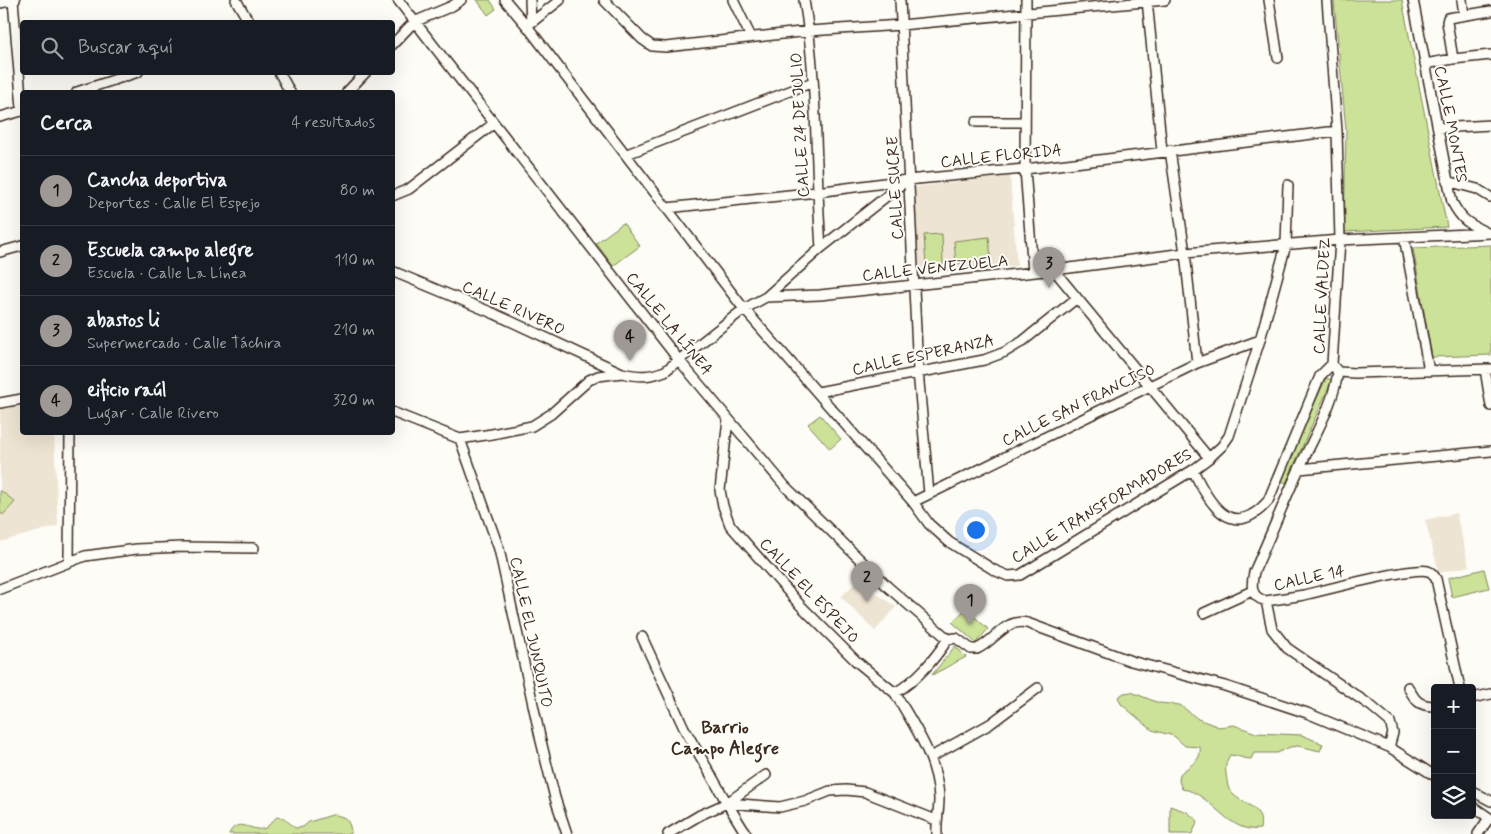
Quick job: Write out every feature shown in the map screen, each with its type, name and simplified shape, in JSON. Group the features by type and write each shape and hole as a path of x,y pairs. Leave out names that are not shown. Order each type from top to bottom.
{"street":[{"path":"0,3 13,0 20,90"},
{"path":"236,0 248,20"},
{"name":"CALLE LA LÍNEA","path":"398,0 678,359 785,486 888,588 948,639 956,638 971,649 977,649 1010,624 1017,622 1027,623 1131,661 1225,686 1289,707 1389,747"},
{"path":"395,42 414,22 452,6 461,0"},
{"path":"505,0 529,24 744,308"},
{"path":"529,24 530,0"},
{"path":"529,24 560,0"},
{"path":"604,0 642,39 652,46 666,47 809,31 901,25 1147,0 1165,0"},
{"path":"733,0 751,37"},
{"name":"CALLE 24 DE JULIO","path":"804,0 809,31 813,82 821,248"},
{"name":"CALLE SUCRE","path":"900,0 918,371 928,494"},
{"path":"1026,0 1025,169 1033,272"},
{"path":"1147,0 1166,151 1184,253 1197,363"},
{"path":"1269,0 1278,58"},
{"name":"CALLE VALDEZ","path":"1193,470 1209,500 1220,512 1234,520 1245,519 1259,511 1268,501 1320,376 1335,368 1340,240 1337,131 1327,0"},
{"name":"CALLE MONTES","path":"1413,0 1452,202 1460,216 1470,224 1489,233"},
{"path":"1462,0 1464,15"},
{"path":"1453,59 1447,20 1450,17 1491,11"},
{"path":"1425,64 1491,55"},
{"path":"83,90 129,75"},
{"path":"280,75 289,90"},
{"path":"349,90 363,75"},
{"path":"626,154 813,82"},
{"path":"0,117 20,111"},
{"path":"976,122 1025,122"},
{"path":"395,195 409,189 494,124"},
{"path":"1438,128 1491,124"},
{"name":"CALLE FLORIDA","path":"667,208 908,180 1025,169 1337,131"},
{"path":"766,297 821,248 908,180"},
{"path":"1447,181 1477,189 1490,197"},
{"name":"CALLE TRANSFORMADORES","path":"744,308 913,502 929,524 949,542 994,570 1008,576 1020,575 1193,470 1210,458 1229,436 1260,340 1286,245 1288,185"},
{"name":"CALLE VENEZUELA","path":"622,373 636,376 652,376 665,370 744,308 766,297 820,295 1054,270 1184,253 1340,240 1489,233"},
{"path":"1404,237 1430,371"},
{"path":"0,252 20,247"},
{"path":"1054,270 1210,458"},
{"name":"CALLE RIVERO","path":"395,272 495,314 622,373"},
{"name":"CALLE ESPERANZA","path":"818,392 918,371 984,360 1005,352 1078,298"},
{"name":"CALLE SAN FRANCISO","path":"913,502 1197,363 1260,340"},
{"path":"1335,368 1430,371 1488,369 1491,406"},
{"name":"CALLE 14","path":"1335,368 1336,387 1254,572 1251,585 1252,591 1261,600 1266,601 1376,578 1428,570 1434,574 1436,579 1459,684"},
{"path":"395,413 460,439 532,426 551,414 589,380 598,376 622,373"},
{"path":"0,403 20,399"},
{"name":"CALLE EL ESPEJO","path":"728,419 720,490 722,506 730,525 800,605 856,661 895,693"},
{"path":"69,562 70,435"},
{"name":"CALLE EL JUNQUITO","path":"460,439 499,549 541,741 555,798 567,834"},
{"path":"1299,469 1491,451"},
{"path":"0,589 85,556 137,549 182,547 254,548"},
{"path":"1204,613 1252,591"},
{"path":"1266,601 1272,629 1287,648 1364,700 1390,722 1393,733 1389,747 1432,774"},
{"path":"642,637 684,728 746,834"},
{"path":"936,834 939,800 937,777 931,757 895,693 915,680 929,666 948,639"},
{"path":"1408,687 1418,702 1425,706 1431,706"},
{"path":"931,757 990,724 1038,688"},
{"path":"1476,697 1491,694"},
{"path":"668,834 700,815 727,803 766,775"},
{"path":"727,803 780,807 805,801 830,791 846,790 865,792 936,820"},
{"path":"1476,793 1491,801"},
{"path":"1476,809 1490,818 1478,834"}],"shaded area":[{"path":"1010,176 1017,266 919,274 914,187"},
{"path":"20,404 20,435 54,435 58,526 0,542 0,408"},
{"path":"1456,513 1469,566 1439,573 1425,520"},
{"path":"858,580 896,607 875,631 841,597"}],"green space":[{"path":"477,0 490,0 496,9 488,15"},
{"path":"1334,0 1402,0 1447,227 1344,232 1346,130"},
{"path":"623,223 640,246 613,266 596,243"},
{"path":"942,234 943,265 926,266 924,235"},
{"path":"989,237 991,260 956,264 954,241"},
{"path":"1491,245 1491,355 1432,357 1413,248"},
{"path":"1326,378 1332,380 1286,483 1279,480"},
{"path":"820,415 841,439 830,449 808,424"},
{"path":"0,490 15,502 3,515 0,512"},
{"path":"1484,569 1489,588 1452,597 1448,578"},
{"path":"966,609 988,629 976,643 952,622"},
{"path":"955,646 966,657 932,675"},
{"path":"1131,692 1159,703 1180,705 1198,719 1219,727 1234,725 1256,733 1302,735 1323,744 1320,751 1298,746 1290,747 1277,753 1254,753 1251,759 1230,755 1226,769 1229,789 1233,795 1255,809 1261,821 1260,829 1248,829 1228,819 1202,797 1182,789 1179,781 1180,774 1197,760 1200,747 1185,746 1174,736 1152,730 1121,704 1118,697 1124,693"},
{"path":"1170,806 1187,812 1198,821 1192,834 1170,834"},
{"path":"332,815 346,819 351,832 349,834 229,834 237,826 241,825 256,829 265,828 277,817 284,818 295,828 303,827 309,822"}],"place":[{"name":"abastos li","path":"1049,288"},
{"name":"eificio raúl","path":"630,361"},
{"name":"Escuela campo alegre","path":"867,602"},
{"name":"Cancha deportiva","path":"970,625"}],"district":[{"name":"Barrio Campo Alegre","path":"725,738"}]}
